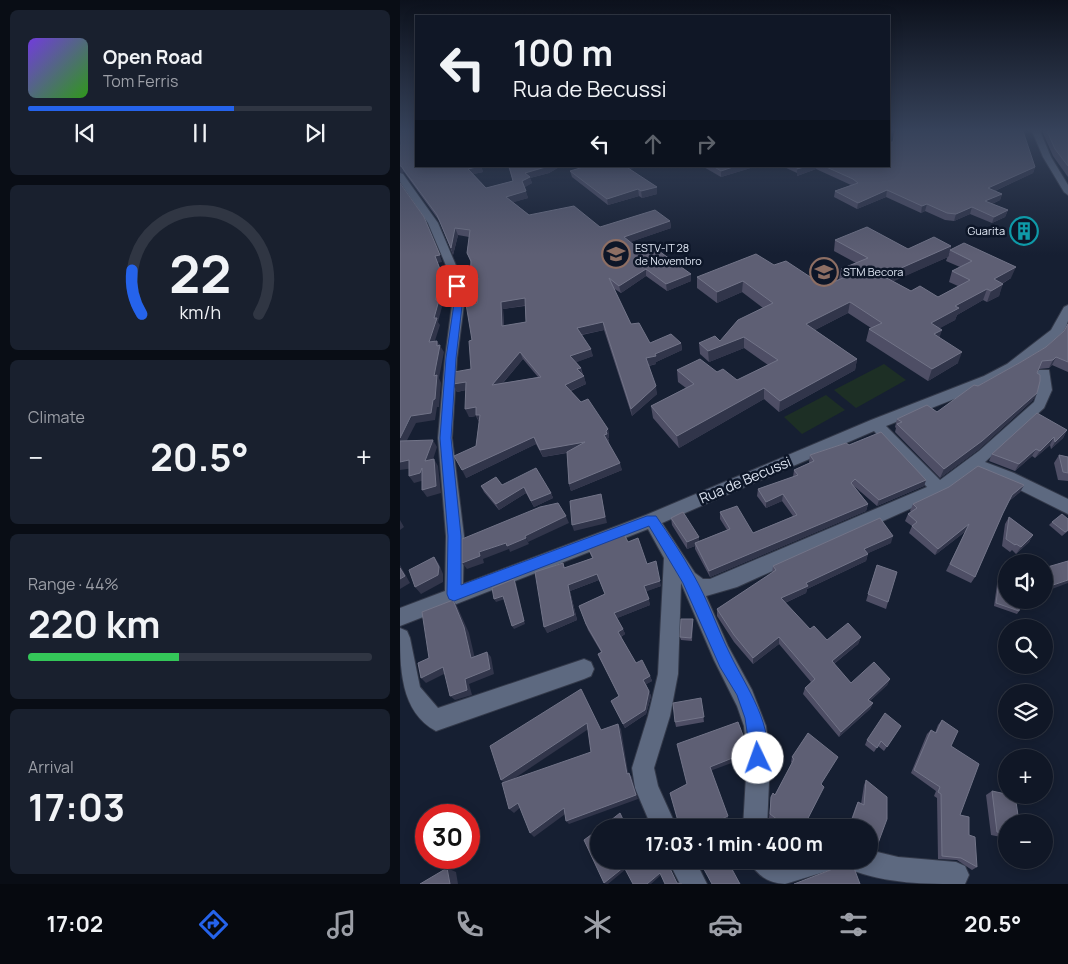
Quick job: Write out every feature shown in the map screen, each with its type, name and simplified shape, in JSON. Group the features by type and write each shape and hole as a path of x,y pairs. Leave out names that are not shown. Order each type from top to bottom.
{"street":[{"path":"1056,172 1068,192"},
{"path":"400,176 433,223 455,275 459,297 451,358 445,438 455,536 454,594"},
{"name":"Rua de Becussi","path":"400,617 454,594 652,520 876,424 989,379 1012,367 1056,332 1068,309"},
{"path":"689,579 702,588 718,586 940,488 972,464 1023,420 1044,398 1046,390 1044,373"},
{"path":"876,424 940,488"},
{"path":"972,464 1008,476 1068,507"},
{"path":"652,520 689,579 726,662 743,691 753,718 757,737 758,758 755,819"},
{"path":"661,819 647,788 643,768 648,746 659,716 668,674 673,556"},
{"path":"400,638 408,686 422,711 436,720 584,669"},
{"path":"878,865 898,870 956,876"},
{"path":"686,869 694,884"},
{"path":"770,869 777,873 788,873 799,869"}],"green space":[{"path":"884,364 906,380 856,408 834,390"},
{"path":"826,395 845,410 802,434 784,417"}],"building":[{"path":"406,172 471,172 486,188 513,181 511,172 528,172 525,173 530,177 522,181 526,191 506,197 529,215 574,206 600,227 655,210 670,221 624,237 644,253 656,249 691,274 666,284 646,269 619,286 609,278 631,324 639,323 650,343 671,334 681,343 655,354 656,356 646,358 656,386 631,409 603,322 577,328 591,349 570,356 581,368 577,369 584,376 565,385 581,402 588,399 608,429 606,431 607,434 604,435 620,463 569,484 567,452 585,442 540,450 534,437 462,470 454,456 476,446 480,415 476,415 476,407 465,409 466,382 453,384 454,372 471,369 469,341 472,340 466,304 477,303 478,278 470,279 471,261 467,253 470,230 455,228 451,248 437,215","holes":["525,298 526,322 502,326 501,302","520,352 541,377 492,385"]},
{"path":"572,172 635,172 657,187 641,191 638,189 607,199"},
{"path":"838,172 1023,172 988,188 1002,194 985,201 1008,210 994,217 972,207 956,214 947,213 927,204 922,206 887,190 858,203 835,191 858,183"},
{"path":"400,183 424,217 440,255 435,256 443,277 438,278 436,300 439,300 434,318 437,318 429,342 437,341 437,346 440,345 434,376 437,375 435,399 433,400 431,413 411,416 400,438"},
{"path":"867,227 908,249 934,237 951,246 883,276 911,291 920,286 938,297 970,280 952,271 972,261 950,250 964,243 1016,267 994,279 1003,284 991,291 987,289 955,306 959,308 931,323 942,330 934,334 962,352 932,369 869,329 882,323 850,302 806,324 857,359 780,401 764,388 677,436 651,406 694,384 677,370 700,359 717,372 723,369 737,380 778,360 744,337 708,351 699,343 715,336 720,341 738,320 773,303 743,281 717,292 697,277 756,254 774,265 786,261 824,286 850,275 841,269 868,258 835,240"},
{"path":"1068,324 1068,362 1056,357 1053,360 1042,361 1037,373 1040,375 1040,381 1037,393 982,441 944,469 897,424 902,422 897,419 927,405 937,412 974,385 978,386 1046,347 1064,331"},
{"path":"1037,413 1067,430 1055,442 1054,437 1040,451 1036,449 1019,464 992,454"},
{"path":"881,432 926,480 879,500 855,479 851,483 868,504 709,571 695,543 730,529 720,512 737,506 753,533 797,515 783,494 766,502 758,489 798,475 794,470 814,461 810,455 846,443 849,445"},
{"path":"433,440 425,461 434,459 436,486 422,490 422,468 420,473 409,476 409,460 400,462 400,441"},
{"path":"1059,455 1068,457 1068,473 1063,472"},
{"path":"978,466 1024,485 1012,495 975,577 950,564 969,524 938,549 912,526 917,522 908,514 917,508 913,504 949,487"},
{"path":"536,468 551,493 531,501 524,487 496,504 481,486 496,477 502,485"},
{"path":"601,494 605,517 572,525 570,501"},
{"path":"558,503 566,516 525,536 526,538 507,546 506,543 479,552 480,556 462,563 462,539 540,507"},
{"path":"683,512 699,537 687,542 671,518"},
{"path":"1062,514 1068,519 1068,530 1065,532 1052,522"},
{"path":"1009,517 1033,535 1021,547 1006,539"},
{"path":"880,518 893,536 864,549 868,554 806,583 808,586 781,598 810,629 814,626 827,640 848,623 861,637 832,661 851,683 874,662 890,679 868,700 873,703 841,732 805,688 815,679 779,637 753,658 734,635 717,609 776,570 773,566"},
{"path":"624,534 628,542 638,538 647,564 656,561 660,581 644,586 649,599 614,613 623,629 618,632 636,663 642,660 650,676 643,680 649,691 645,710 623,724 611,701 619,696 598,654 602,652 586,624 579,606 605,594 597,574 568,585 574,615 544,627 535,572 563,563 564,568 593,558 588,548"},
{"path":"434,557 439,567 438,575 415,587 409,570"},
{"path":"1068,561 1068,580 1053,585 1053,565"},
{"path":"877,565 897,572 888,602 868,594"},
{"path":"400,568 405,576 400,579"},
{"path":"514,579 524,621 512,626 503,596 494,599 492,588"},
{"path":"453,600 464,627 471,658 487,652 490,669 465,679 467,690 450,696 443,667 421,678 418,663 429,658 422,612"},
{"path":"681,619 693,619 691,638 680,637"},
{"path":"581,689 601,730 618,724 627,774 629,773 636,795 566,821 564,808 530,833 518,803 509,809 502,783 591,752 587,723 501,780 490,746"},
{"path":"701,698 704,717 675,722 673,703"},
{"path":"885,713 901,726 887,747 881,741 877,748 867,740"},
{"path":"942,720 958,731 951,746 979,764 960,815 969,817 969,835 975,837 977,867 961,858 942,856 941,794 938,792 940,787 914,770 931,730 936,733"},
{"path":"738,722 744,738 745,753 710,767 728,816 722,819 677,819 670,793 687,784 677,744"},
{"path":"808,733 838,757 821,784 824,787 808,819 777,819 770,814 771,797 773,793 775,795 794,759 792,757"},
{"path":"866,780 887,797 887,819 878,843 878,819 852,819 858,802 864,805"},
{"path":"992,791 998,792 998,804 1016,804 1018,814 998,814 997,832"},
{"path":"620,813 623,819 612,819"},
{"path":"590,836 590,853 584,840"},
{"path":"445,869 447,869 450,884 420,884"},
{"path":"597,869 622,869 604,883"},
{"path":"625,869 670,869 677,883 682,884 665,884 660,873 647,884 633,884"},
{"path":"704,869 732,869 740,884 712,884"},
{"path":"833,869 854,869 860,884 794,884"}],"place":[{"name":"Guarita","path":"1024,231"},
{"name":"ESTV-IT 28 de Novembro","path":"616,254"},
{"name":"STM Becora","path":"824,272"}],"route":[{"path":"457,286 459,297 451,358 445,438 455,536 454,594 652,520 660,536 689,579 726,662 743,691 753,718 757,737 758,758"}]}
